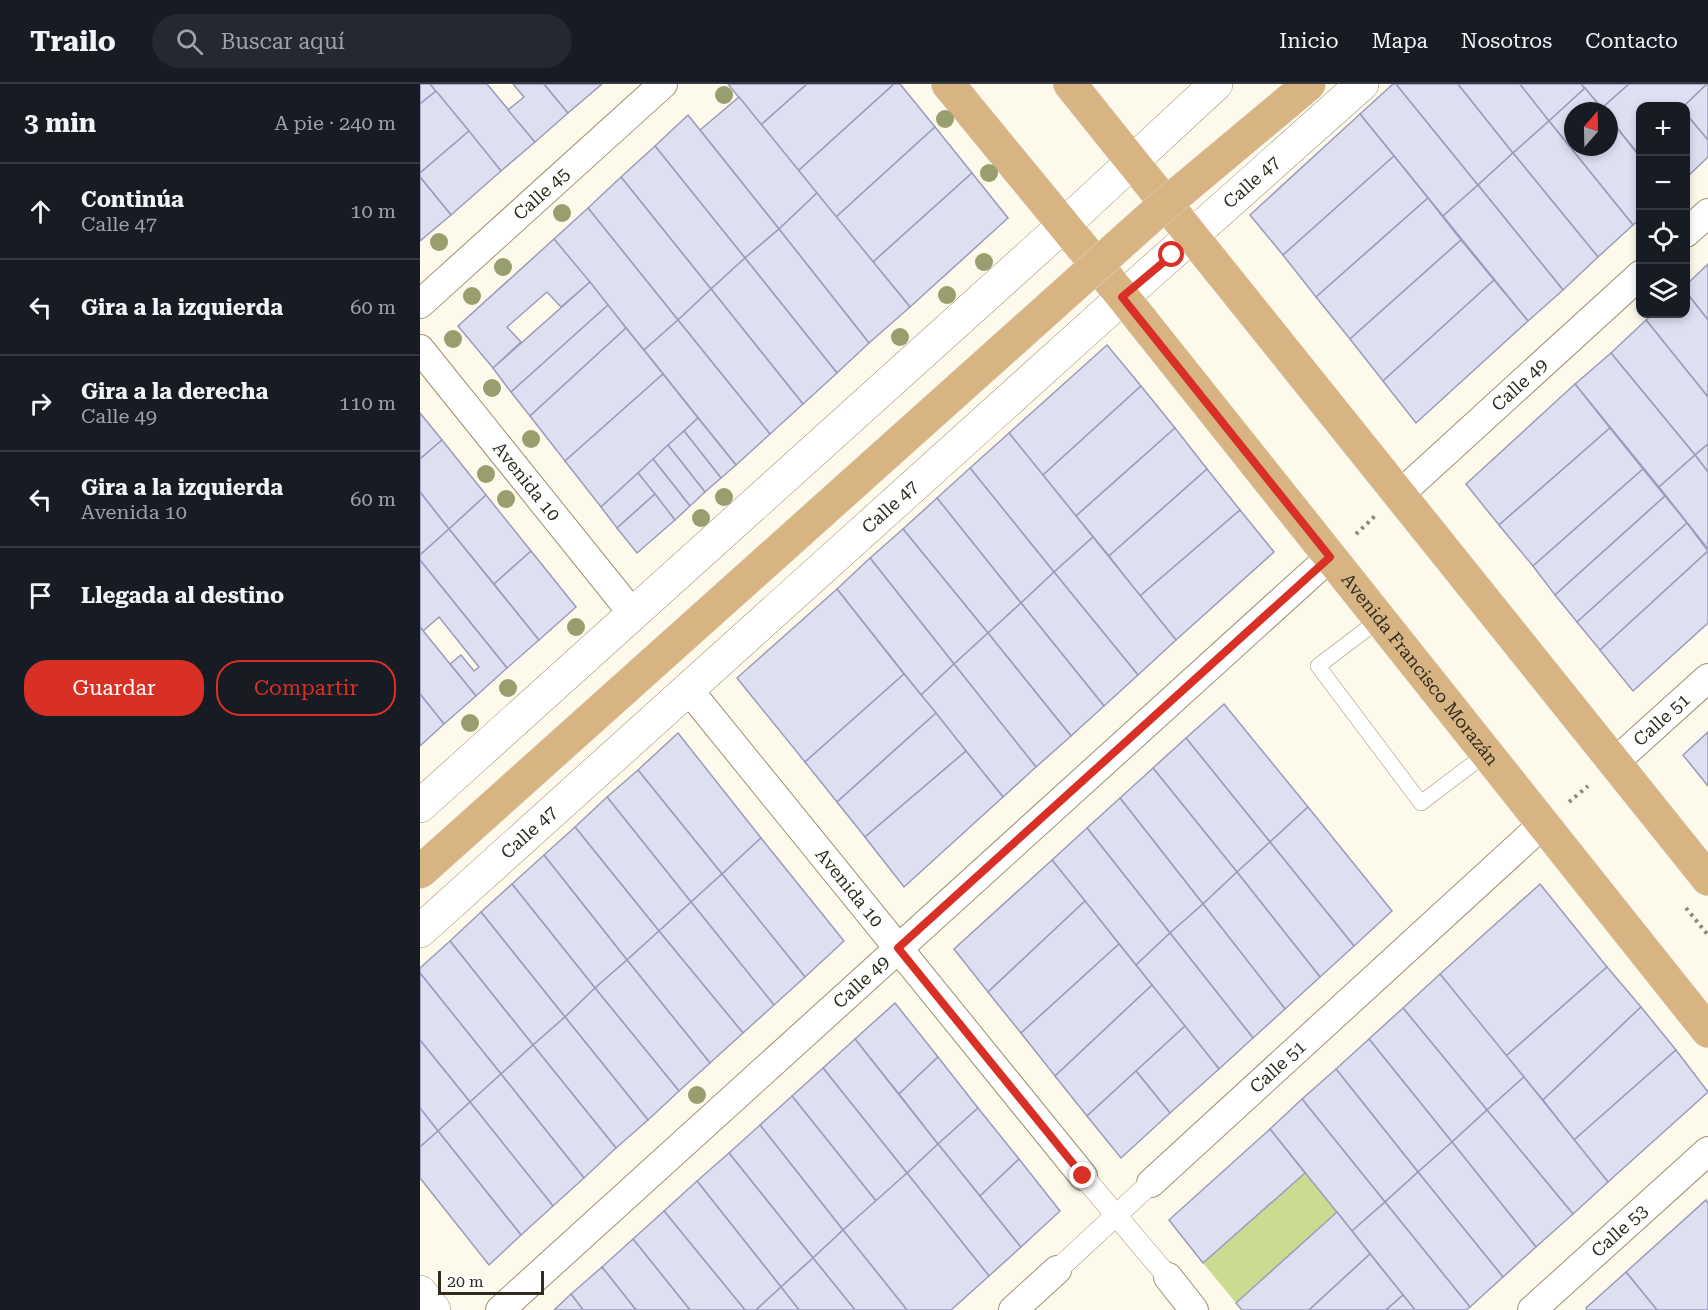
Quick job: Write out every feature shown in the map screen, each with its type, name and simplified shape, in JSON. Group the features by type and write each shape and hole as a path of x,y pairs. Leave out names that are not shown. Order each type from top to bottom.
{"main road":[{"name":"Avenida Francisco Morazán","path":"948,84 1122,297 1708,1031"},
{"path":"1070,84 1708,879"},
{"path":"420,806 1064,225 1216,84"},
{"path":"420,872 1156,212 1309,84"},
{"name":"Calle 47","path":"420,931 1122,297 1362,84"},
{"path":"420,1292 434,1310"}],"street":[{"name":"Calle 45","path":"420,304 663,84"},
{"path":"1690,229 1708,213"},
{"name":"Calle 49","path":"1400,494 1636,280"},
{"name":"Avenida 10","path":"420,349 633,614"},
{"name":"Calle 49","path":"500,1310 1330,557"},
{"name":"Calle 51","path":"1615,762 1708,678"},
{"name":"Avenida 10","path":"688,688 1194,1310"},
{"name":"Calle 51","path":"1013,1310 1543,824"},
{"name":"Calle 53","path":"1532,1310 1708,1151"}],"lane":[{"path":"1380,619 1318,666 1421,803 1487,753"}],"path":[{"path":"1330,557 1400,494"},
{"path":"1543,824 1615,762"}],"green space":[{"path":"1305,1173 1337,1212 1236,1303 1203,1263"}],"building":[{"path":"420,84 430,84 436,91 420,104"},
{"path":"430,84 487,84 535,142 501,171"},
{"path":"513,84 544,84 568,113 535,142 508,110 524,97"},
{"path":"544,84 602,84 568,113"},
{"path":"728,84 807,84 761,125"},
{"path":"807,84 894,84 798,171 761,125"},
{"path":"894,84 900,84 935,127 836,217 798,171"},
{"path":"1393,84 1396,84 1478,185 1443,216 1360,114"},
{"path":"1396,84 1458,84 1513,153 1478,185"},
{"path":"1458,84 1520,84 1549,121 1513,153"},
{"path":"1520,84 1581,84 1585,88 1570,102 1564,102 1564,107 1549,121"},
{"path":"1581,84 1629,84 1609,102 1597,102"},
{"path":"1629,84 1707,84 1688,102 1636,102 1636,151 1618,129 1618,102 1609,102"},
{"path":"1708,84 1708,140 1690,119 1690,102 1688,102"},
{"path":"1585,88 1597,102 1570,102"},
{"path":"436,91 469,131 420,173 420,104"},
{"path":"739,97 817,193 779,229 700,130"},
{"path":"1564,107 1564,140 1549,121"},
{"path":"1360,114 1394,156 1283,255 1250,215"},
{"path":"688,115 779,229 745,258 655,146"},
{"path":"1690,119 1708,140 1708,157 1690,174"},
{"path":"1549,121 1564,140 1564,156 1577,156 1633,225 1598,257 1513,153"},
{"path":"935,127 972,173 873,262 836,217"},
{"path":"1618,129 1636,152 1636,222 1633,225 1577,156 1618,156"},
{"path":"469,131 501,171 451,215 420,177 420,173"},
{"path":"655,146 745,258 711,289 621,177"},
{"path":"1513,153 1598,257 1563,290 1478,185"},
{"path":"1394,156 1428,198 1316,297 1283,255"},
{"path":"972,173 1008,218 910,307 873,262"},
{"path":"420,177 451,215 420,241"},
{"path":"621,177 711,289 678,320 588,208"},
{"path":"1478,185 1563,290 1528,321 1443,216"},
{"path":"817,193 910,307 869,343 779,229"},
{"path":"1428,198 1461,240 1350,339 1316,297"},
{"path":"588,208 678,320 644,350 554,239"},
{"path":"779,229 869,343 837,373 745,258"},
{"path":"554,239 590,282 561,307 547,292 507,327 521,342 493,368 458,326"},
{"path":"1461,240 1494,280 1383,381 1350,339"},
{"path":"745,258 837,373 803,404 711,289"},
{"path":"1708,264 1708,320 1690,297 1690,281"},
{"path":"1494,280 1528,321 1416,423 1383,381"},
{"path":"590,282 608,305 511,392 493,368"},
{"path":"711,289 803,404 770,434 678,320"},
{"path":"1690,297 1708,320 1708,397 1646,320 1649,318 1690,318"},
{"path":"608,305 626,328 530,416 511,392"},
{"path":"678,320 770,434 736,465 644,350"},
{"path":"1646,320 1708,397 1708,444 1695,455 1611,353"},
{"path":"626,328 663,374 565,461 530,416"},
{"path":"1107,345 1141,386 1043,475 1009,433"},
{"path":"1611,353 1695,455 1659,487 1575,384"},
{"path":"663,374 698,418 601,507 565,461"},
{"path":"1575,384 1610,428 1499,525 1466,484"},
{"path":"1141,386 1175,428 1076,516 1043,475"},
{"path":"420,413 442,440 420,459"},
{"path":"698,418 736,465 721,478 684,431"},
{"path":"1175,428 1207,469 1109,556 1076,516"},
{"path":"1610,428 1643,469 1533,566 1499,525"},
{"path":"684,431 721,478 705,492 668,445"},
{"path":"1009,433 1093,537 1054,572 970,468"},
{"path":"442,440 486,495 449,529 420,492 420,459"},
{"path":"1708,444 1708,472 1695,455"},
{"path":"668,445 705,492 690,506 653,459"},
{"path":"1695,455 1708,472 1708,549 1659,487"},
{"path":"653,459 690,506 675,520 638,473"},
{"path":"970,468 1054,572 1021,603 937,498"},
{"path":"1207,469 1240,510 1140,596 1109,556"},
{"path":"1643,469 1665,496 1555,595 1533,566"},
{"path":"638,473 655,494 617,528 601,507"},
{"path":"420,492 449,529 420,555"},
{"path":"655,494 675,520 637,553 617,528"},
{"path":"486,495 531,551 494,584 449,529"},
{"path":"1665,496 1687,523 1577,622 1555,595"},
{"path":"937,498 1021,603 988,633 903,529"},
{"path":"1240,510 1274,552 1176,640 1140,596"},
{"path":"1687,523 1708,551 1600,650 1577,622"},
{"path":"449,529 539,640 507,668 420,560 420,555"},
{"path":"903,529 988,633 954,664 870,558"},
{"path":"1093,537 1176,640 1138,675 1054,572"},
{"path":"531,551 576,607 539,640 494,584"},
{"path":"1708,551 1708,623 1633,691 1600,650"},
{"path":"870,558 954,664 921,695 837,589"},
{"path":"420,560 507,668 476,696 450,664 461,655 474,671 479,667 439,617 423,631 420,627"},
{"path":"1054,572 1138,675 1104,706 1021,603"},
{"path":"837,589 904,674 805,762 737,678"},
{"path":"1021,603 1104,706 1071,736 988,633"},
{"path":"420,627 476,696 444,724 420,694"},
{"path":"988,633 1071,736 1036,767 954,664"},
{"path":"954,664 1036,767 1003,797 921,695"},
{"path":"904,674 936,713 837,802 805,762"},
{"path":"420,694 444,724 420,746"},
{"path":"1224,704 1308,807 1270,842 1186,738"},
{"path":"936,713 966,751 865,837 837,802"},
{"path":"1708,732 1708,786 1683,755"},
{"path":"678,733 761,838 722,874 638,770"},
{"path":"1186,738 1270,842 1237,872 1153,768"},
{"path":"966,751 1003,797 904,887 865,837"},
{"path":"1153,768 1237,872 1203,904 1120,798"},
{"path":"638,770 722,874 691,902 607,797"},
{"path":"607,797 691,902 659,931 575,827"},
{"path":"1120,798 1203,904 1170,933 1087,828"},
{"path":"1308,807 1392,911 1354,946 1270,842"},
{"path":"575,827 659,931 627,960 544,855"},
{"path":"1087,828 1170,933 1136,965 1052,860"},
{"path":"761,838 844,941 805,977 722,874"},
{"path":"1270,842 1354,946 1320,977 1237,872"},
{"path":"544,855 627,960 595,988 512,884"},
{"path":"1052,860 1085,901 988,992 954,949"},
{"path":"1237,872 1320,977 1285,1009 1203,904"},
{"path":"722,874 805,977 774,1005 691,902"},
{"path":"512,884 595,988 565,1017 481,912"},
{"path":"1540,884 1607,967 1506,1056 1440,974"},
{"path":"1085,901 1119,944 1021,1033 988,992"},
{"path":"691,902 774,1005 743,1033 659,931"},
{"path":"1203,904 1285,1009 1253,1038 1170,933"},
{"path":"481,912 565,1017 533,1045 450,941"},
{"path":"659,931 743,1033 710,1063 627,960"},
{"path":"1170,933 1253,1038 1219,1069 1136,965"},
{"path":"450,941 533,1045 501,1074 420,973 420,968"},
{"path":"1119,944 1152,985 1055,1076 1021,1033"},
{"path":"627,960 710,1063 679,1091 595,988"},
{"path":"1607,967 1641,1007 1543,1100 1506,1056"},
{"path":"420,973 501,1074 470,1102 420,1040"},
{"path":"1440,974 1524,1077 1487,1110 1403,1008"},
{"path":"1152,985 1185,1026 1087,1116 1055,1076"},
{"path":"595,988 679,1091 648,1120 565,1017"},
{"path":"895,1003 938,1057 899,1094 855,1039"},
{"path":"1641,1007 1676,1050 1574,1140 1543,1100"},
{"path":"1403,1008 1487,1110 1452,1142 1369,1039"},
{"path":"565,1017 648,1120 616,1148 533,1045"},
{"path":"1185,1026 1219,1069 1170,1113 1136,1071"},
{"path":"855,1039 938,1144 907,1173 823,1068"},
{"path":"1369,1039 1452,1142 1418,1172 1336,1069"},
{"path":"420,1040 470,1102 438,1131 420,1109"},
{"path":"533,1045 616,1148 584,1178 501,1074"},
{"path":"1676,1050 1708,1092 1608,1182 1574,1140"},
{"path":"938,1057 978,1108 938,1144 899,1094"},
{"path":"823,1068 907,1173 876,1201 792,1096"},
{"path":"1336,1069 1418,1172 1385,1202 1302,1099"},
{"path":"1136,1071 1170,1113 1121,1158 1087,1116"},
{"path":"501,1074 584,1178 553,1206 470,1102"},
{"path":"1524,1077 1608,1182 1573,1214 1487,1110"},
{"path":"792,1096 876,1201 843,1230 760,1125"},
{"path":"1302,1099 1385,1202 1352,1231 1270,1129"},
{"path":"470,1102 553,1206 521,1235 438,1131"},
{"path":"420,1108 438,1131 420,1147"},
{"path":"978,1108 1019,1159 980,1196 938,1144"},
{"path":"1487,1110 1573,1214 1536,1247 1452,1142"},
{"path":"760,1125 843,1230 813,1258 729,1153"},
{"path":"1270,1129 1305,1173 1203,1263 1169,1220"},
{"path":"438,1131 521,1235 489,1265 420,1178 420,1147"},
{"path":"1452,1142 1536,1247 1503,1277 1418,1172"},
{"path":"938,1144 1021,1247 989,1276 907,1173"},
{"path":"729,1153 813,1258 781,1287 697,1181"},
{"path":"1019,1159 1060,1211 1021,1247 980,1196"},
{"path":"1418,1172 1503,1277 1470,1307 1385,1202"},
{"path":"907,1173 989,1276 951,1310 907,1310 843,1230"},
{"path":"697,1181 781,1287 756,1310 745,1310 664,1211"},
{"path":"1706,1200 1708,1203 1708,1310 1657,1310 1626,1272"},
{"path":"1385,1202 1470,1307 1466,1310 1415,1310 1352,1231"},
{"path":"664,1211 745,1310 690,1310 633,1239"},
{"path":"1337,1212 1370,1254 1309,1310 1242,1310 1236,1303"},
{"path":"843,1230 907,1310 855,1310 813,1258"},
{"path":"633,1239 690,1310 636,1310 602,1267"},
{"path":"1370,1254 1403,1295 1386,1310 1309,1310"},
{"path":"813,1258 855,1310 799,1310 781,1287"},
{"path":"602,1267 636,1310 583,1310 571,1294"},
{"path":"1626,1272 1657,1310 1587,1310 1586,1308"},
{"path":"781,1287 799,1310 756,1310"},
{"path":"571,1294 583,1310 554,1310"},
{"path":"1403,1295 1415,1310 1386,1310"}],"route":[{"path":"1083,1176 898,948 1330,557 1122,297 1172,255"}]}
